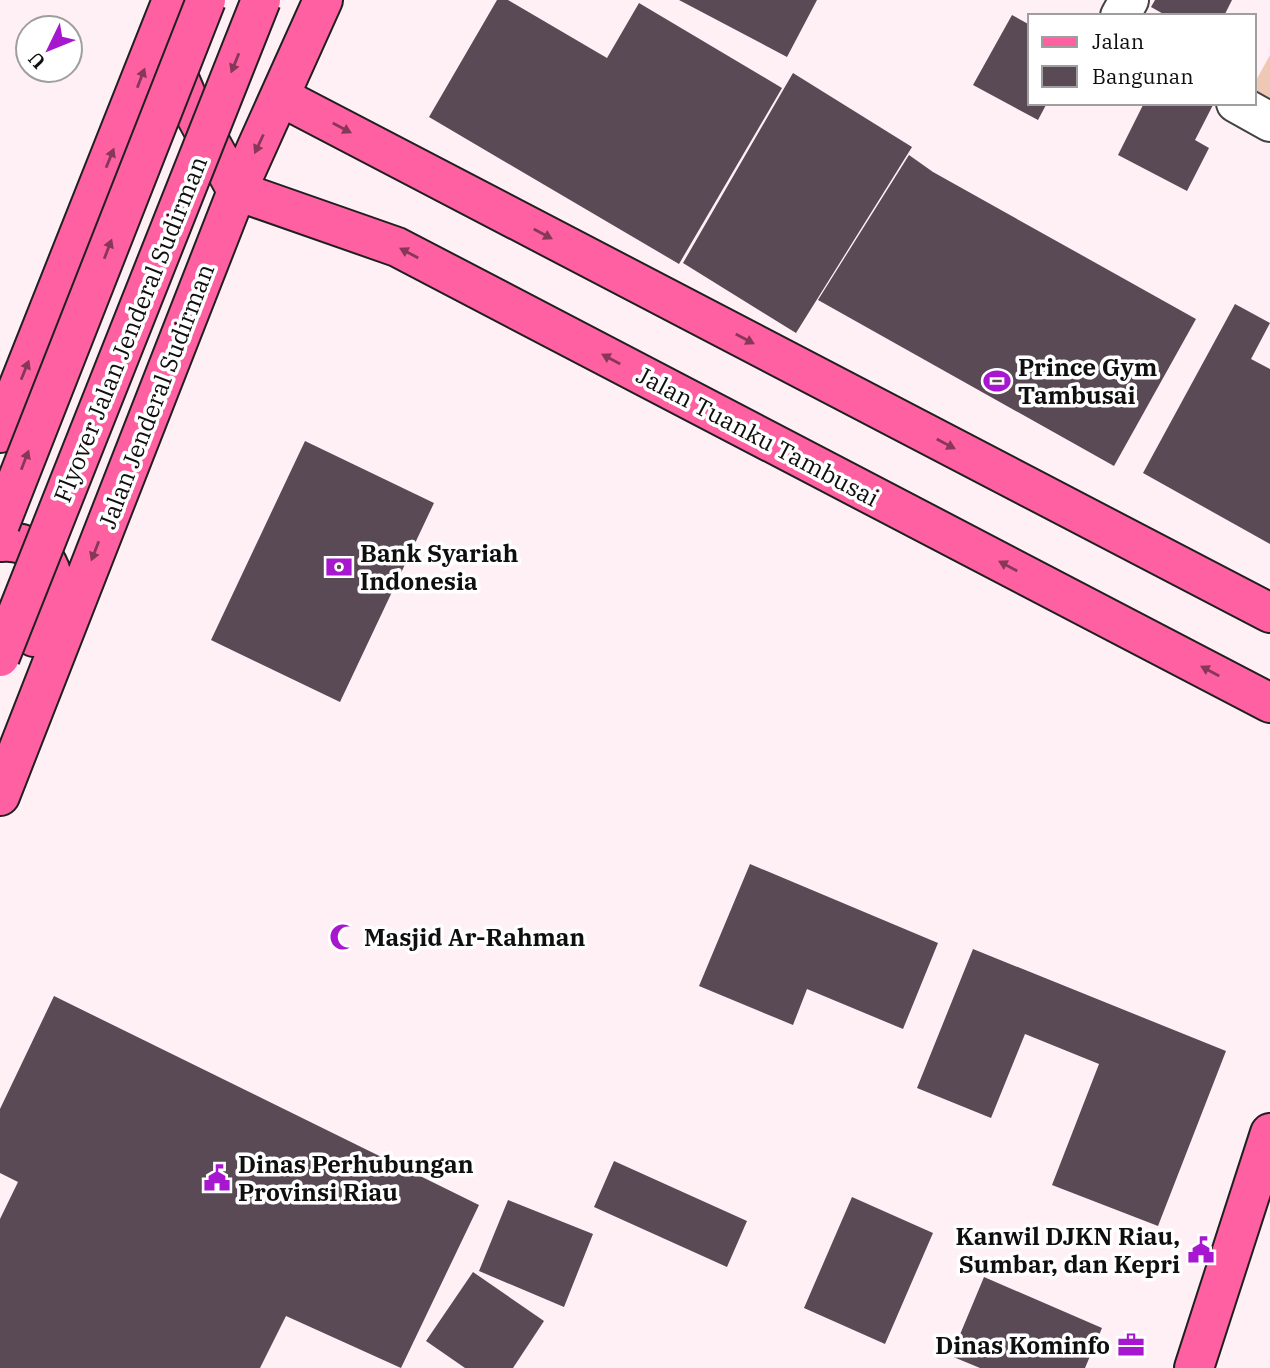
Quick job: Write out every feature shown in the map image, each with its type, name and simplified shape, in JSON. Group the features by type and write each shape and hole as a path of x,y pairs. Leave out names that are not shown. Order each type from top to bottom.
{"main road":[{"name":"Flyover Jalan Jenderal Sudirman","path":"0,524 206,0"},
{"name":"Flyover Jalan Jenderal Sudirman","path":"0,657 261,0"},
{"name":"Jalan Jenderal Sudirman","path":"0,796 237,191 323,0"},
{"path":"165,16 193,111 237,191"},
{"path":"0,433 165,16"},
{"path":"124,123 281,97 1270,613"},
{"name":"Jalan Tuanku Tambusai","path":"237,191 397,247 1270,703"},
{"path":"0,541 27,544 43,558 52,578 47,605 4,717 0,742"},
{"path":"1194,1368 1270,1133"}],"lane":[{"path":"1240,105 1270,122"}],"shaded area":[{"path":"1270,55 1270,122 1256,105 1256,80"}],"building":[{"path":"497,0 508,0 607,58 639,3 782,88 679,264 429,117"},
{"path":"679,0 817,0 787,57"},
{"path":"1155,0 1232,0 1225,14 1163,14 1151,7"},
{"path":"1012,15 1028,24 1028,105 1046,105 1038,120 973,85"},
{"path":"793,73 912,147 796,333 683,263"},
{"path":"1143,105 1213,105 1195,140 1209,148 1187,191 1118,155"},
{"path":"909,155 933,172 1196,319 1114,466 818,300"},
{"path":"1235,304 1270,323 1251,359 1270,369 1270,544 1143,473"},
{"path":"305,441 434,503 340,702 211,640"},
{"path":"750,864 938,943 903,1029 807,989 793,1025 699,986"},
{"path":"973,949 1226,1051 1158,1226 1052,1185 1099,1064 1025,1034 991,1118 917,1088"},
{"name":"Dinas Perhubungan Provinsi Riau","path":"54,996 479,1205 401,1368 286,1316 260,1368 0,1368 0,1219 18,1182 0,1173 0,1109"},
{"path":"614,1161 747,1221 727,1267 594,1207"},
{"path":"852,1197 933,1233 885,1344 804,1308"},
{"path":"508,1200 593,1234 564,1307 479,1271"},
{"path":"473,1272 544,1321 513,1368 465,1368 426,1341"},
{"path":"984,1277 1102,1328 1085,1368 980,1368 951,1356"}],"place":[{"name":"Prince Gym Tambusai","path":"997,381"},
{"name":"Bank Syariah Indonesia","path":"339,567"},
{"name":"Masjid Ar-Rahman","path":"343,937"},
{"name":"Dinas Perhubungan Provinsi Riau","path":"217,1178"},
{"name":"Kanwil DJKN Riau, Sumbar, dan Kepri","path":"1201,1250"},
{"name":"Dinas Kominfo","path":"1131,1345"}]}
